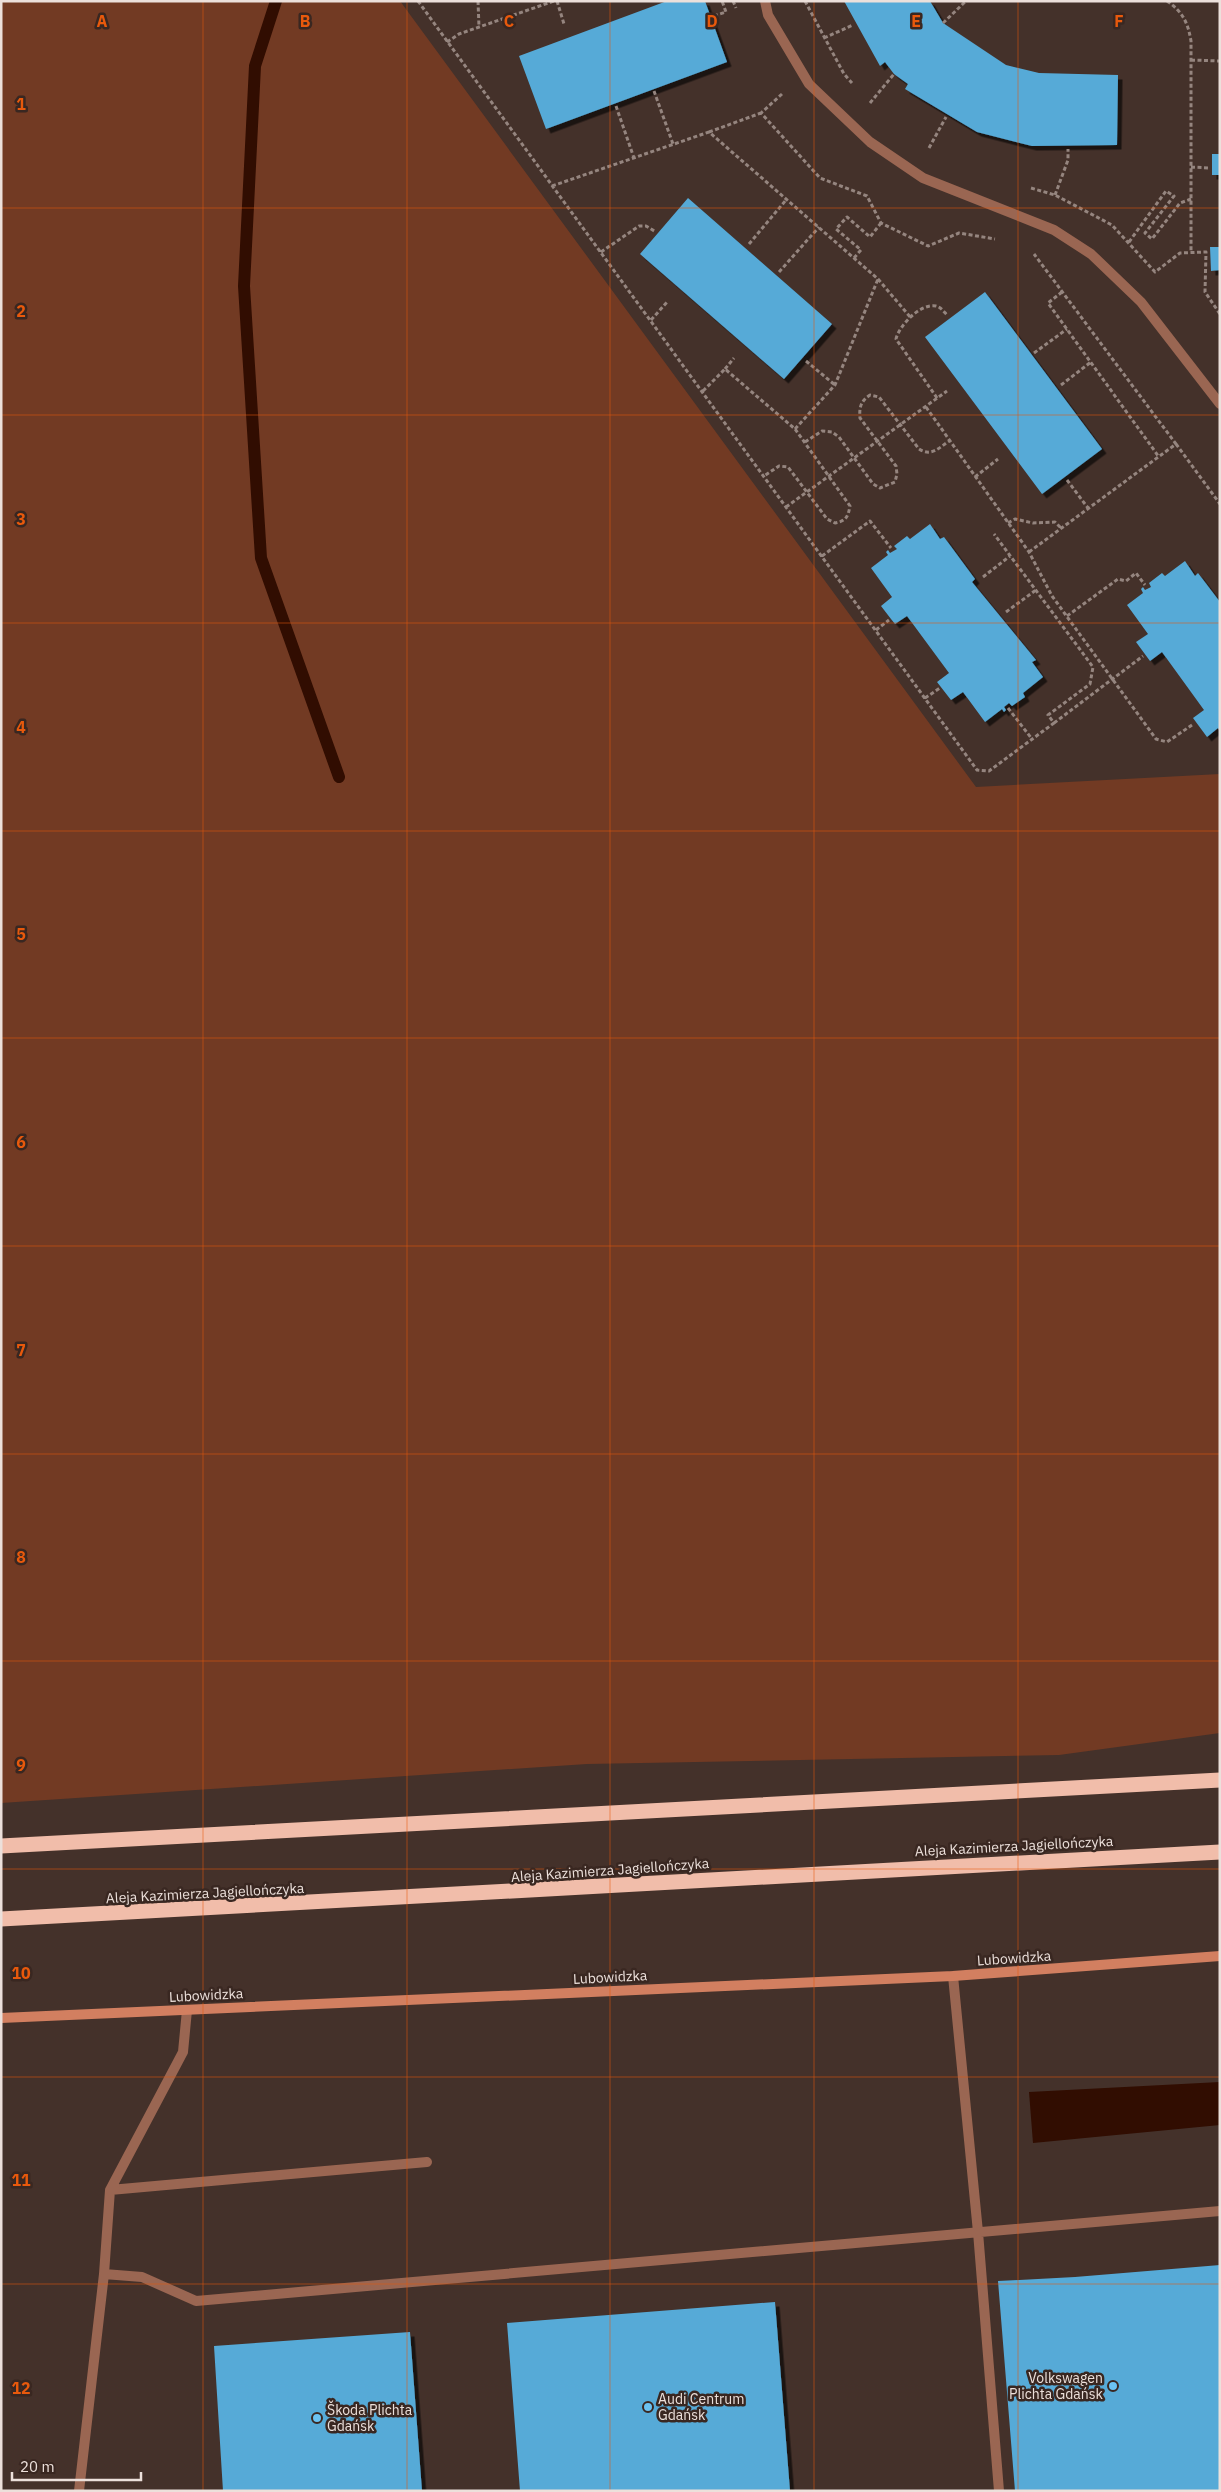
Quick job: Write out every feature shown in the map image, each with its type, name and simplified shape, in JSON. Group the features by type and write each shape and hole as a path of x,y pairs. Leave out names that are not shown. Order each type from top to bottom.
{"highway":[{"path":"1,1846 1220,1780"},
{"name":"Aleja Kazimierza Jagiellończyka","path":"1,1919 363,1901 927,1867 1220,1852"}],"street":[{"name":"Lubowidzka","path":"1,2018 953,1976 1220,1956"}],"lane":[{"path":"765,1 768,15 809,84 870,142 923,178 1054,230 1091,254 1142,302 1220,404"},
{"path":"953,1976 978,2232 999,2491"},
{"path":"79,2491 104,2274 110,2190 183,2052 187,2010"},
{"path":"110,2190 426,2162"},
{"path":"104,2274 142,2277 196,2301 1220,2212"}],"path":[{"path":"418,1 977,770 989,771 1143,656"},
{"path":"478,1 479,27"},
{"path":"447,42 459,34 556,1 564,24"},
{"path":"714,16 726,12 722,1"},
{"path":"805,1 844,74 857,88"},
{"path":"943,23 966,1"},
{"path":"1167,1 1180,10 1189,27 1191,60 1191,252"},
{"path":"824,38 853,25"},
{"path":"1191,60 1220,61"},
{"path":"870,103 894,74"},
{"path":"654,91 673,144"},
{"path":"552,186 761,113 786,91"},
{"path":"864,96 877,108"},
{"path":"616,106 634,158"},
{"path":"761,113 820,178 867,196 881,223 928,246 960,233 1004,241"},
{"path":"929,149 946,117"},
{"path":"709,132 878,279 911,318"},
{"path":"921,143 937,152"},
{"path":"1054,195 1068,160 1068,149"},
{"path":"1191,168 1210,168"},
{"path":"1028,187 1054,195 1112,225 1155,272 1180,253 1206,252 1205,292 1220,314"},
{"path":"1129,242 1166,191 1174,196 1145,233 1152,239 1180,203 1191,199"},
{"path":"748,244 786,200"},
{"path":"854,258 861,250 836,229 847,217 870,237 881,223"},
{"path":"601,252 639,226 646,226 656,232"},
{"path":"779,272 819,227"},
{"path":"1029,247 1220,504"},
{"path":"795,429 835,385 878,279"},
{"path":"1062,292 1048,303 1159,457"},
{"path":"651,320 668,302"},
{"path":"937,398 896,339 902,325 925,308 935,306 941,308 948,316"},
{"path":"1034,353 1067,329"},
{"path":"702,391 734,358"},
{"path":"806,361 835,385"},
{"path":"1060,385 1091,362"},
{"path":"725,369 795,429 850,506 848,516 842,522 835,523 827,519 788,467 779,466 764,476"},
{"path":"786,507 946,391"},
{"path":"805,442 822,431 832,432 873,484 880,488 895,482 896,466 860,418 859,408 864,400 870,396 879,397 925,453 933,453 949,441"},
{"path":"926,407 1029,552 1052,596 1156,738 1167,742 1192,725"},
{"path":"1029,552 1176,444"},
{"path":"975,477 998,459"},
{"path":"1067,480 1088,508"},
{"path":"1008,523 1015,519 1033,523 1055,522 1061,528"},
{"path":"822,556 870,521 891,548"},
{"path":"994,534 1093,667 1090,684 1048,715 1054,723"},
{"path":"982,578 1010,556"},
{"path":"1067,616 1118,579 1126,581 1136,573 1145,586"},
{"path":"1006,612 1036,590"},
{"path":"876,630 889,620"},
{"path":"925,698 940,688"},
{"path":"1008,708 1032,739"}],"shaded area":[{"path":"1,1 400,1 976,787 1220,774 1220,1733 1059,1755 587,1764 1,1803"},
{"path":"1220,2082 1220,2125 1033,2143 1029,2092"}],"building":[{"path":"667,1 705,1 727,62 546,129 519,56"},
{"path":"844,1 930,1 943,23 1006,65 1039,73 1118,75 1117,145 1032,146 977,132 905,89 908,84 894,74 885,62 880,66"},
{"path":"1212,154 1220,154 1220,175 1212,175"},
{"path":"688,198 832,324 784,379 640,254"},
{"path":"1210,247 1220,247 1220,270 1211,271"},
{"path":"985,292 1102,449 1042,494 925,337"},
{"path":"930,524 940,539 944,537 975,579 972,582 1036,660 1032,662 1043,677 1023,693 1025,697 1012,706 1009,703 1004,707 1006,710 1004,712 1002,709 985,722 963,692 951,700 937,682 949,673 907,616 895,624 881,606 892,597 871,568 888,555 886,552 888,550 890,553 897,549 894,546 907,536 910,539"},
{"path":"1185,561 1195,576 1198,573 1220,602 1220,731 1218,728 1207,737 1193,718 1204,710 1162,652 1150,661 1136,642 1148,634 1127,605 1143,593 1141,589 1143,587 1145,590 1151,587 1149,583 1162,573 1165,576"},
{"name":"Volkswagen Plichta Gdańsk","path":"1220,2265 1220,2491 1015,2491 998,2281 1075,2277"},
{"name":"Audi Centrum Gdańsk","path":"775,2302 790,2491 520,2491 507,2323"},
{"name":"Škoda Plichta Gdańsk","path":"410,2332 422,2491 223,2491 214,2346"}],"waterway":[{"path":"276,1 255,66 244,286 261,558 339,777"}],"place":[{"name":"Volkswagen Plichta Gdańsk","path":"1113,2386"},
{"name":"Audi Centrum Gdańsk","path":"648,2407"},
{"name":"Škoda Plichta Gdańsk","path":"317,2418"}]}
